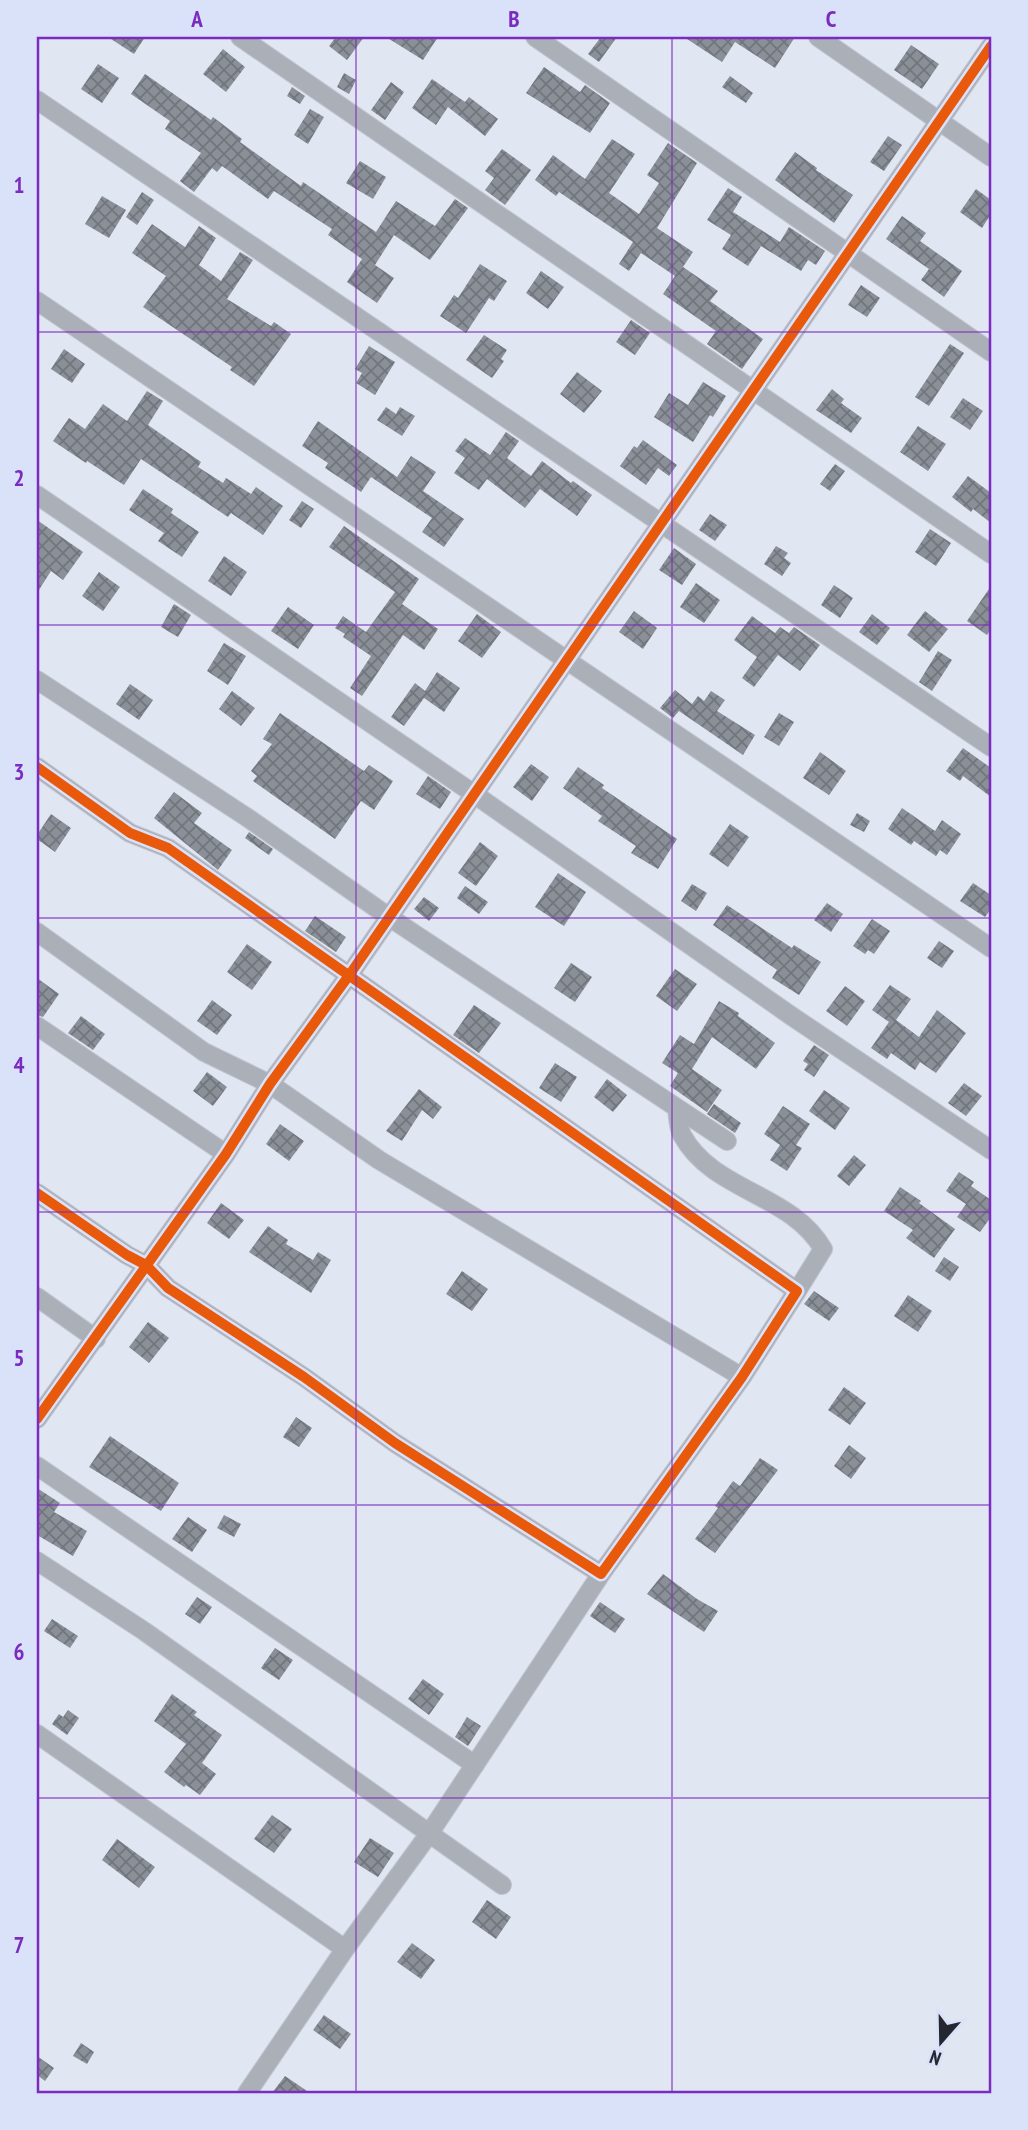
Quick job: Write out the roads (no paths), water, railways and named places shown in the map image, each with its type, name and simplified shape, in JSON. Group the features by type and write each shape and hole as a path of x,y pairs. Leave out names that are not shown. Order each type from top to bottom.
{"street":[{"path":"240,37 991,554"},
{"path":"535,37 991,352"},
{"path":"818,37 991,157"},
{"path":"37,1419 226,1154 270,1084 350,974 991,46"},
{"path":"37,100 991,747"},
{"path":"37,300 566,660 989,941"},
{"path":"37,495 474,794 790,1015 991,1150"},
{"path":"37,680 248,818 388,917 726,1141"},
{"path":"37,767 130,833 168,848 797,1292"},
{"path":"37,932 204,1052 270,1084 379,1160 742,1377"},
{"path":"37,1026 226,1154"},
{"path":"247,2093 345,1949 429,1834 601,1574 742,1377 822,1249 814,1233 788,1212 738,1186 703,1163 681,1133 677,1108"},
{"path":"37,1193 127,1255 146,1265 168,1288 304,1377 395,1443 601,1574"},
{"path":"37,1297 96,1339"},
{"path":"37,1466 475,1765"},
{"path":"37,1561 144,1631 502,1885"},
{"path":"37,1734 345,1949"}]}
